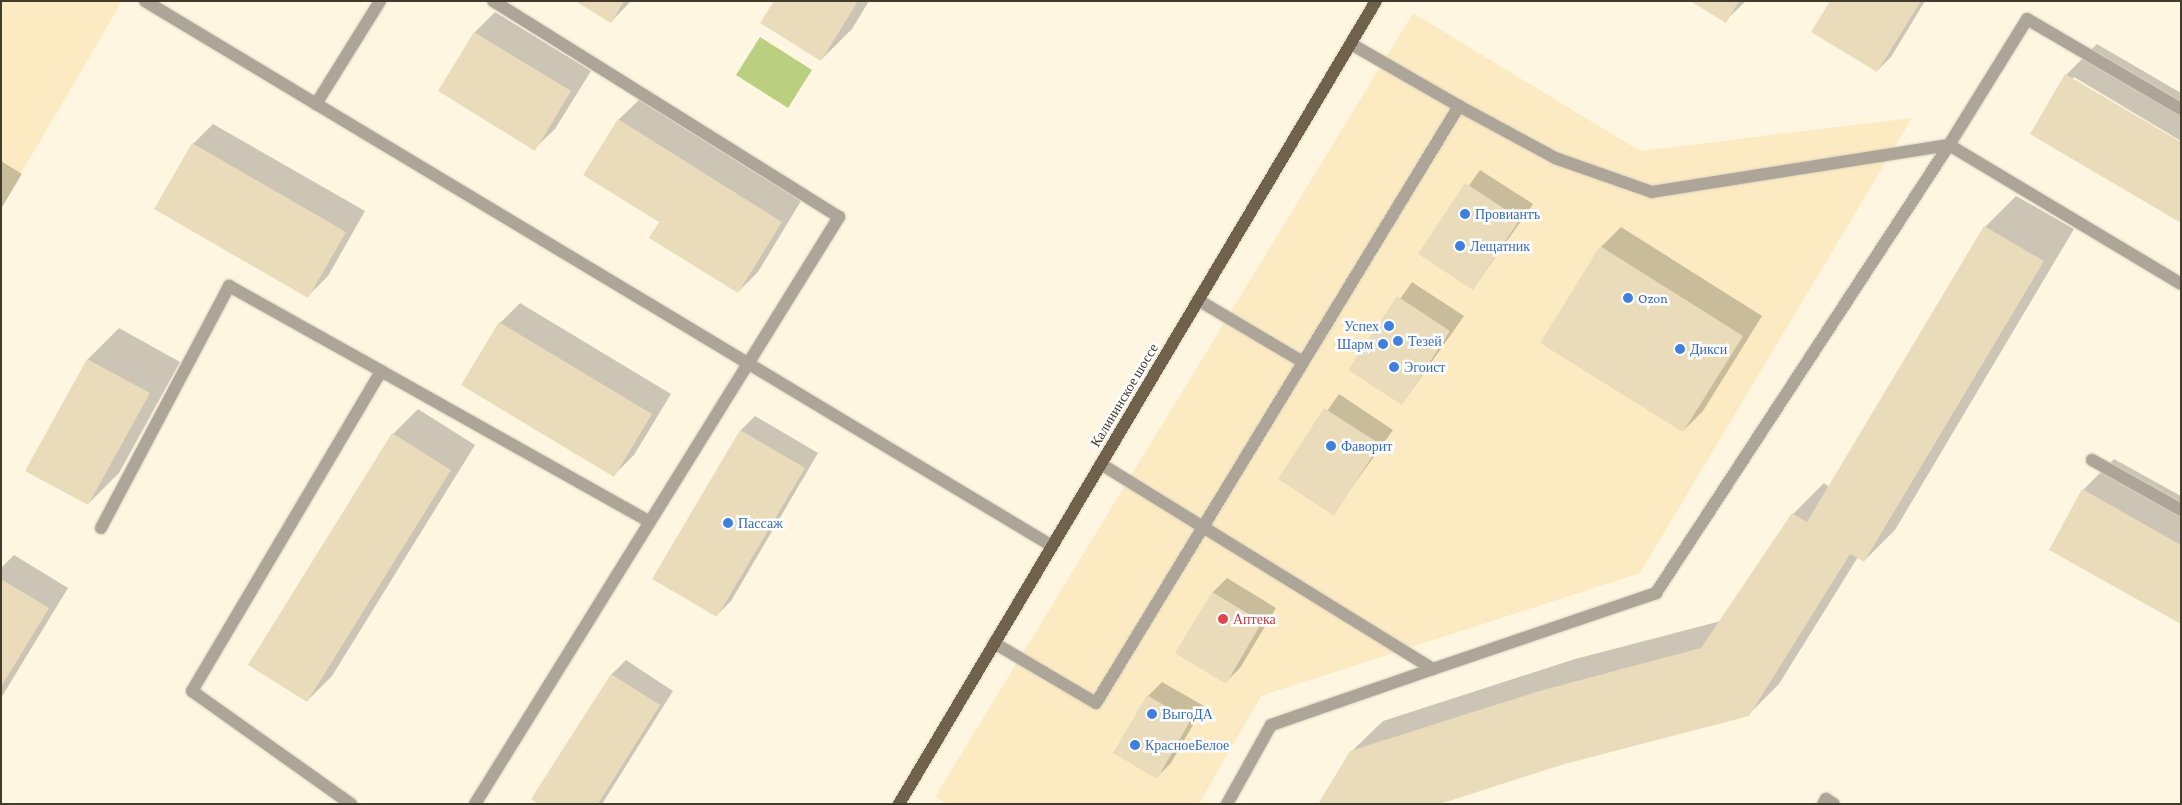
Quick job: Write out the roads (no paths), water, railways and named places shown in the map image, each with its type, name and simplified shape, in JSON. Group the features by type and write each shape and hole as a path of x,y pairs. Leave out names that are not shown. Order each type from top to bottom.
{"main road":[{"name":"Калининское шоссе","path":"898,804 1376,1"}],"street":[{"path":"145,1 1052,546"},
{"path":"316,104 380,1"},
{"path":"475,804 839,217 493,1"},
{"path":"1227,804 1271,725 1656,593 1949,145 2027,19 2181,109"},
{"path":"1351,44 1555,158 1652,192 1949,145 2181,284"},
{"path":"994,644 1096,702 1459,106"},
{"path":"101,528 229,286 650,522"},
{"path":"1198,300 1303,362"},
{"path":"352,804 192,691 381,371"},
{"path":"2092,460 2181,510"},
{"path":"1101,464 1433,669"},
{"path":"1823,804 1826,799 1834,804"}],"place":[{"name":"Провиантъ","path":"1465,214"},
{"name":"Лещатник","path":"1460,246"},
{"name":"Ozon","path":"1628,298"},
{"name":"Успех","path":"1389,326"},
{"name":"Тезей","path":"1398,341"},
{"name":"Шарм","path":"1383,344"},
{"name":"Дикси","path":"1680,349"},
{"name":"Эгоист","path":"1394,367"},
{"name":"Фаворит","path":"1331,446"},
{"name":"Пассаж","path":"728,523"},
{"name":"Аптека","path":"1223,619"},
{"name":"ВыгоДА","path":"1152,714"},
{"name":"КрасноеБелое","path":"1135,745"}]}
